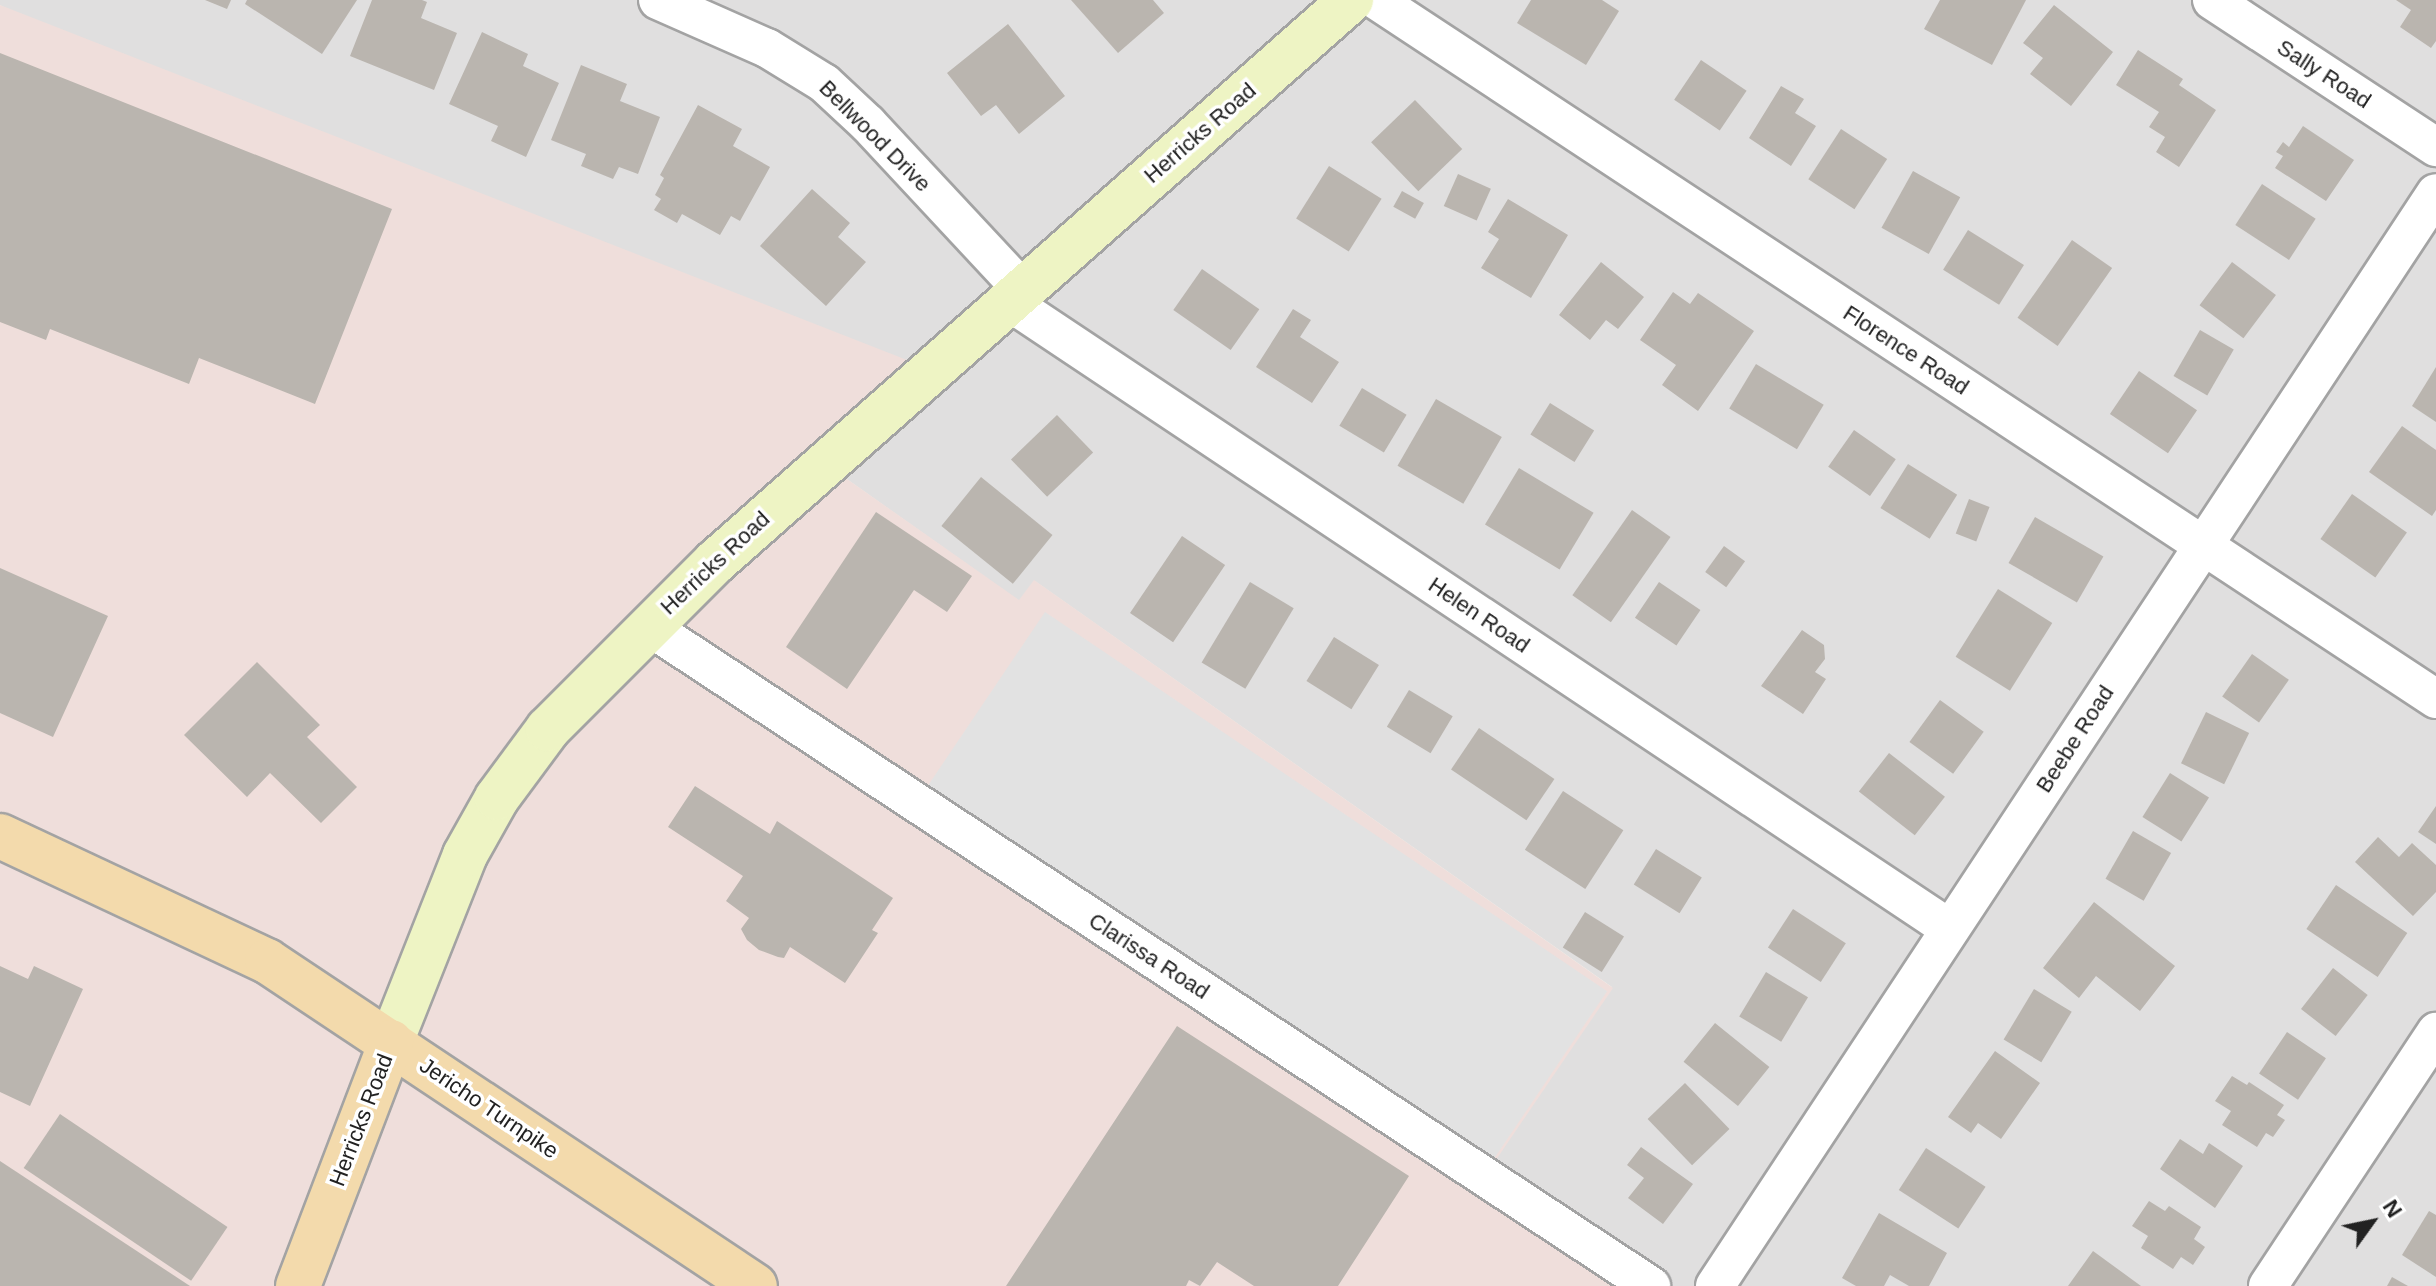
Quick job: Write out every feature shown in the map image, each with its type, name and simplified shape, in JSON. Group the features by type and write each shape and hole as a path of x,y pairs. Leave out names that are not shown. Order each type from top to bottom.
{"main road":[{"name":"Herricks Road","path":"298,1286 465,855 497,798 548,729 648,626 1015,295 1351,0"},
{"name":"Jericho Turnpike","path":"0,836 267,961 755,1286"}],"street":[{"name":"Bellwood Drive","path":"658,0 788,58 824,83 868,124 1015,295"},
{"name":"Florence Road","path":"1376,0 2436,699"},
{"name":"Sally Road","path":"2212,0 2436,147"},
{"name":"Beebe Road","path":"1715,1286 2436,193"},
{"name":"Helen Road","path":"1015,295 1950,929"},
{"name":"Clarissa Road","path":"648,626 1651,1286"},
{"path":"2268,1286 2436,1032"}],"shaded area":[{"path":"0,0 2436,0 2436,1286 1651,1286 1484,1176 1612,987 1035,581 1019,601 827,465 0,5"},
{"path":"0,5 930,369 827,465 1019,600 1034,580 1613,988 1485,1176 1651,1286 0,1286"},
{"path":"1045,612 1607,991 1482,1176 920,797"}],"building":[{"path":"205,0 231,0 227,9"},
{"path":"247,0 357,0 322,54 245,4"},
{"path":"372,0 422,0 427,2 421,18 457,33 434,90 350,56"},
{"path":"1071,0 1153,0 1164,13 1118,53"},
{"path":"1531,0 1602,0 1619,11 1586,65 1517,23"},
{"path":"1940,0 2026,0 1992,65 1924,29"},
{"path":"2396,0 2436,0 2436,41 2431,48 2400,27 2411,10"},
{"path":"2054,5 2113,52 2071,106 2030,74 2043,58 2023,43"},
{"path":"1008,24 1065,96 1019,134 996,105 981,116 947,73"},
{"path":"482,32 528,54 523,66 559,83 526,157 491,141 498,126 449,104"},
{"path":"2138,50 2183,79 2179,85 2216,110 2179,167 2156,152 2165,137 2149,127 2159,112 2116,85"},
{"path":"0,53 392,209 315,404 199,358 189,384 50,329 46,340 0,322"},
{"path":"1701,60 1747,91 1720,131 1674,100"},
{"path":"581,65 627,84 620,101 660,117 638,174 619,167 613,179 581,166 586,154 551,140"},
{"path":"1781,86 1804,99 1795,113 1816,126 1791,166 1749,138"},
{"path":"1415,100 1462,149 1418,191 1371,142"},
{"path":"698,105 742,129 733,146 770,167 740,221 731,216 720,235 682,214 677,223 654,210 661,199 655,195 664,178 660,175"},
{"path":"2303,126 2354,160 2326,201 2275,168 2283,156 2276,152 2283,142 2289,147"},
{"path":"1841,129 1887,159 1854,209 1808,179"},
{"path":"1329,166 1382,199 1349,251 1296,219"},
{"path":"1913,171 1960,197 1929,254 1881,228"},
{"path":"1458,174 1491,189 1477,221 1444,206"},
{"path":"2262,184 2316,219 2289,260 2235,225"},
{"path":"812,189 850,223 838,237 866,262 826,306 760,246"},
{"path":"1402,191 1424,203 1415,219 1393,207"},
{"path":"1508,199 1568,235 1531,298 1481,268 1499,239 1488,232"},
{"path":"1968,230 2024,265 1999,305 1943,270"},
{"path":"2072,240 2112,268 2058,346 2018,318"},
{"path":"1601,262 1644,297 1618,329 1606,320 1590,340 1559,315"},
{"path":"2232,262 2276,295 2243,338 2200,305"},
{"path":"1202,269 1259,309 1231,350 1173,310"},
{"path":"1673,292 1690,304 1698,293 1754,331 1698,411 1662,385 1676,365 1640,340"},
{"path":"1293,309 1311,320 1300,337 1339,362 1312,403 1256,367"},
{"path":"2200,330 2234,350 2207,395 2174,376"},
{"path":"1756,364 1824,405 1797,449 1729,409"},
{"path":"2436,367 2436,422 2412,406"},
{"path":"2139,371 2197,410 2168,453 2110,414"},
{"path":"1362,388 1407,415 1384,452 1339,426"},
{"path":"1436,399 1502,437 1463,504 1398,466"},
{"path":"1550,403 1594,431 1574,462 1530,434"},
{"path":"1057,415 1093,452 1047,497 1011,459"},
{"path":"2402,426 2436,450 2436,510 2432,516 2369,472"},
{"path":"1854,430 1896,459 1870,496 1828,467"},
{"path":"1908,464 1957,495 1930,539 1880,508"},
{"path":"1519,468 1594,513 1560,569 1485,525"},
{"path":"981,477 1052,535 1013,584 941,526"},
{"path":"2352,494 2407,532 2375,577 2320,539"},
{"path":"1969,499 1990,507 1976,541 1956,534"},
{"path":"1632,510 1671,537 1611,622 1572,595"},
{"path":"876,512 972,576 947,612 914,590 847,689 786,647"},
{"path":"2035,517 2103,556 2077,602 2008,563"},
{"path":"1182,536 1225,565 1173,642 1130,613"},
{"path":"1724,546 1745,561 1726,587 1705,572"},
{"path":"0,568 108,616 53,737 0,713"},
{"path":"1250,582 1294,608 1245,689 1202,663"},
{"path":"1659,582 1700,610 1676,646 1635,618"},
{"path":"1998,589 2052,623 2010,691 1956,657"},
{"path":"1802,630 1824,645 1825,659 1815,672 1826,679 1803,714 1761,686"},
{"path":"1334,637 1379,665 1351,709 1306,681"},
{"path":"2252,654 2289,680 2259,722 2222,697"},
{"path":"257,662 320,725 307,737 357,787 321,823 270,773 247,797 184,735"},
{"path":"1409,690 1453,716 1431,753 1387,727"},
{"path":"1940,700 1984,732 1953,774 1909,742"},
{"path":"2206,712 2249,733 2224,784 2181,763"},
{"path":"1479,728 1554,779 1526,820 1451,769"},
{"path":"1889,753 1945,797 1915,835 1859,792"},
{"path":"2170,773 2209,797 2181,841 2142,817"},
{"path":"695,786 770,834 777,821 893,898 872,930 878,933 845,983 790,947 784,958 759,950 747,940 741,929 749,918 726,901 743,876 668,827"},
{"path":"1563,791 1623,830 1585,889 1525,850"},
{"path":"2436,806 2436,844 2418,832"},
{"path":"2133,831 2171,853 2144,901 2106,879"},
{"path":"2378,837 2399,857 2412,843 2436,865 2436,892 2413,916 2355,862"},
{"path":"1656,849 1702,878 1680,913 1634,885"},
{"path":"2336,885 2407,933 2378,977 2306,929"},
{"path":"2094,902 2175,966 2140,1011 2096,976 2079,998 2043,968"},
{"path":"1793,909 1846,943 1821,982 1768,948"},
{"path":"1585,912 1624,936 1602,972 1563,948"},
{"path":"0,966 28,979 34,966 83,989 30,1106 0,1092"},
{"path":"2333,968 2368,995 2336,1036 2301,1009"},
{"path":"1766,972 1808,997 1781,1042 1739,1017"},
{"path":"2034,989 2072,1012 2041,1062 2004,1040"},
{"path":"1715,1023 1769,1067 1738,1106 1684,1062"},
{"path":"1177,1026 1409,1176 1338,1286 1254,1286 1217,1262 1200,1286 1189,1280 1186,1286 1006,1286"},
{"path":"2287,1032 2326,1058 2298,1100 2259,1073"},
{"path":"1995,1051 2040,1083 2001,1139 1978,1123 1971,1133 1948,1117"},
{"path":"2232,1076 2247,1085 2249,1082 2284,1105 2277,1115 2285,1120 2273,1137 2266,1133 2257,1147 2222,1125 2231,1111 2215,1101"},
{"path":"1685,1083 1729,1129 1692,1165 1648,1119"},
{"path":"60,1114 227,1227 191,1281 24,1168"},
{"path":"2180,1139 2203,1154 2209,1143 2243,1166 2215,1208 2160,1169"},
{"path":"1641,1147 1693,1184 1663,1224 1628,1198 1644,1178 1627,1165"},
{"path":"1926,1148 1986,1187 1958,1229 1899,1190"},
{"path":"0,1161 190,1286 0,1286"},
{"path":"2149,1201 2165,1211 2169,1206 2201,1227 2194,1239 2205,1247 2193,1265 2181,1257 2173,1269 2141,1248 2148,1236 2132,1226"},
{"path":"2429,1211 2436,1215 2436,1277 2402,1255"},
{"path":"1879,1213 1947,1253 1929,1286 1909,1286 1890,1275 1884,1286 1856,1286 1842,1278"},
{"path":"2093,1251 2141,1286 2068,1286"},
{"path":"2392,1277 2408,1286 2387,1286"}]}
